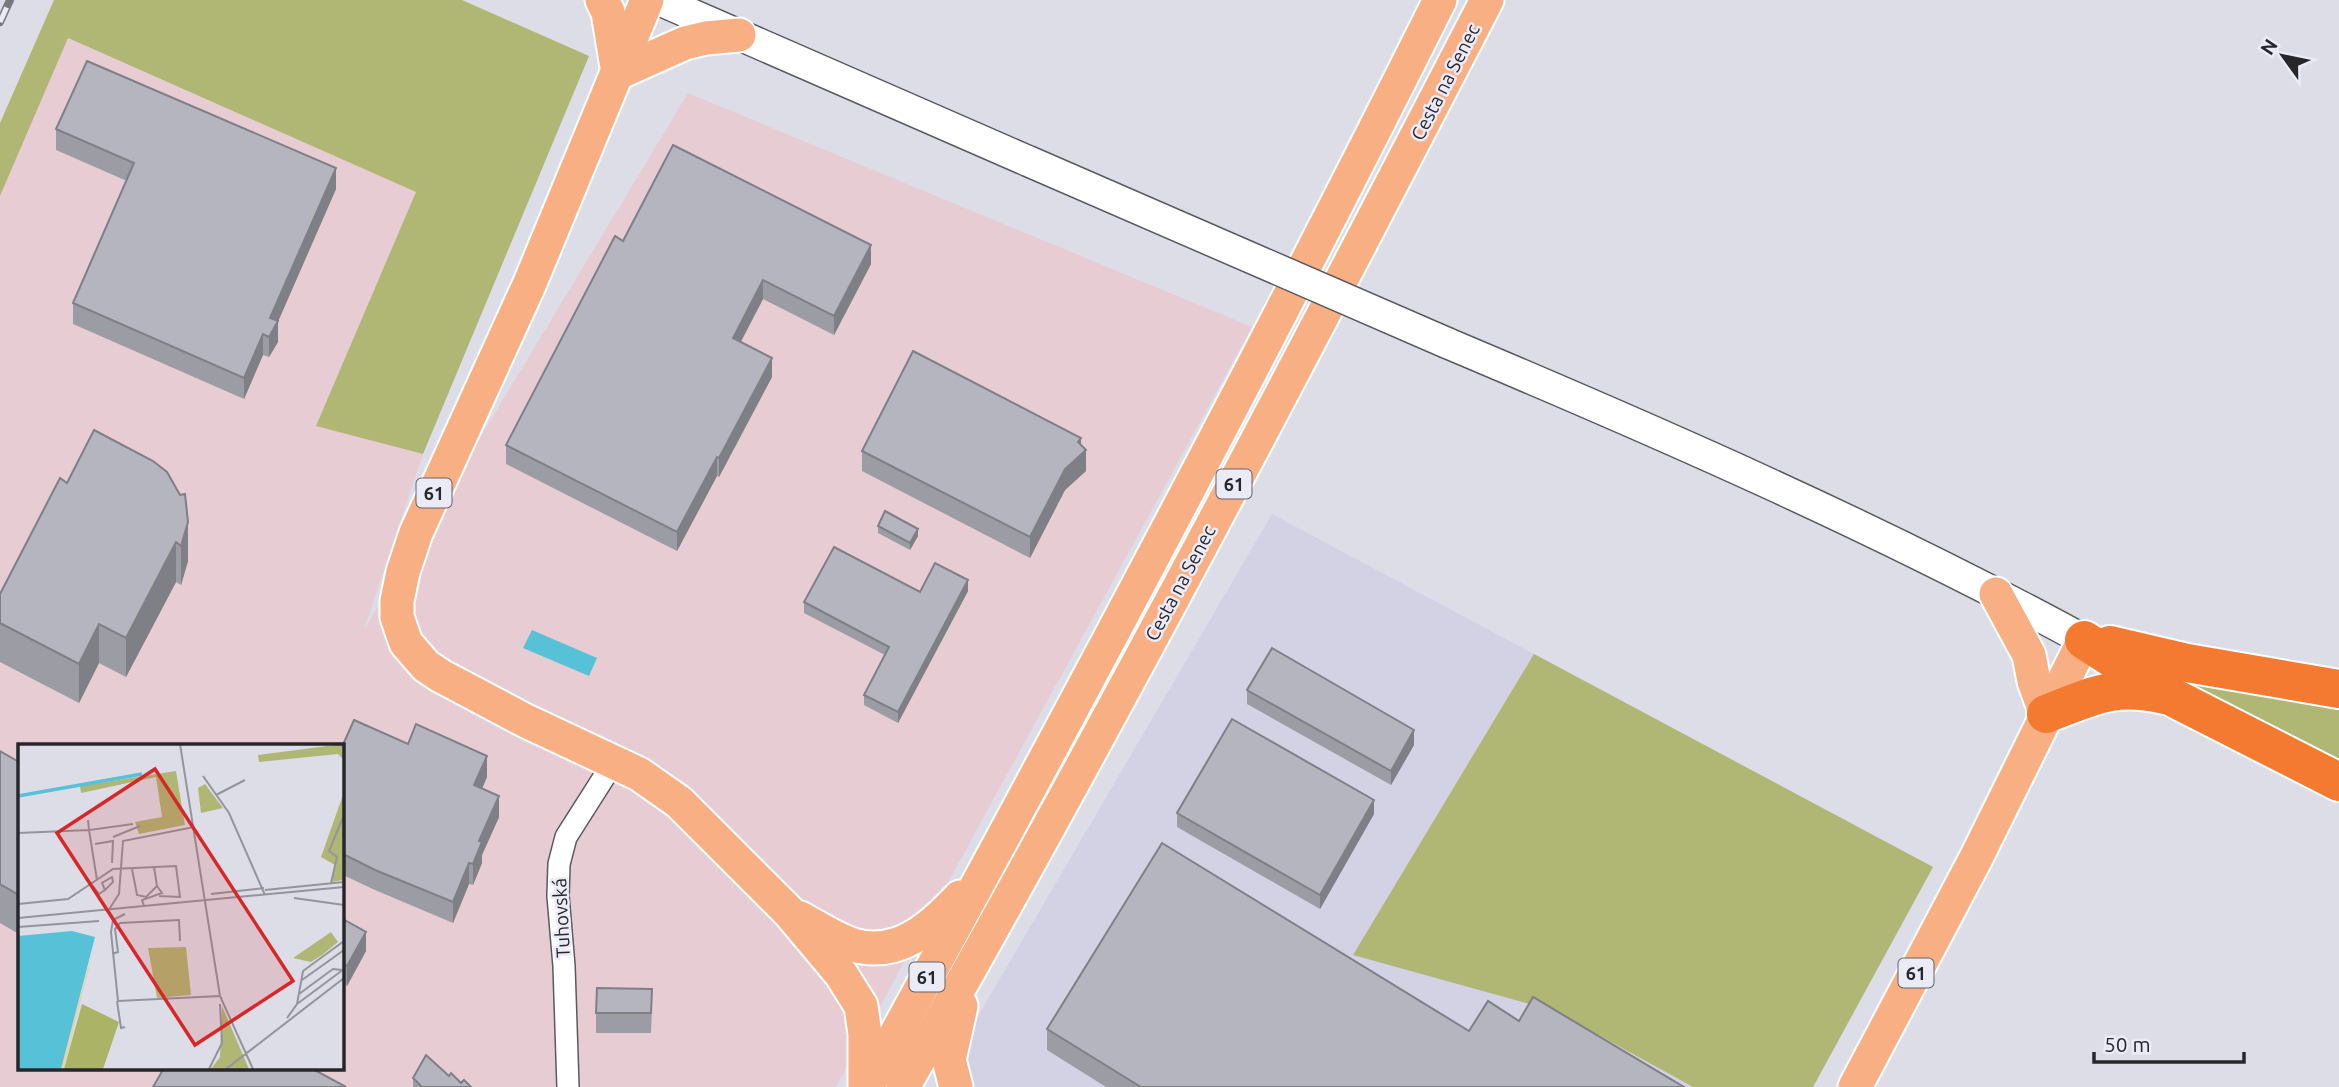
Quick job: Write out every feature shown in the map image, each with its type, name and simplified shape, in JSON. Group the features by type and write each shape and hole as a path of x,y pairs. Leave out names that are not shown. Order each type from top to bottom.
{"highway":[{"path":"2084,639 2187,663 2339,689"},
{"path":"2084,639 2174,698 2339,782"},
{"path":"2046,714 2097,694 2121,689 2146,691 2174,698"}],"main road":[{"path":"602,0 608,12 618,73 685,43 739,35"},
{"name":"61","path":"648,0 530,283 416,533 403,572 397,601 397,617 406,643 433,671 526,721 639,774 679,802 789,912 841,974 861,1006 865,1034 866,1087"},
{"path":"659,0 1640,425 1784,491 2084,639"},
{"name":"Cesta na Senec","path":"866,1087 1062,731 1261,352 1440,0"},
{"name":"Cesta na Senec","path":"903,1087 974,964 1226,498 1487,0"},
{"path":"1996,594 2029,654 2034,681 2046,714"},
{"name":"61","path":"1855,1087 1976,858 2084,639"},
{"name":"61","path":"789,912 853,945 879,949 900,945 940,918 987,868"},
{"name":"61","path":"956,1087 949,1060 955,1028 974,964"}],"street":[{"name":"Tuhovská","path":"568,1087 564,966 558,896 559,864 570,830 593,798 613,762"}],"shaded area":[{"path":"67,38 417,192 317,425 423,454 364,630 688,93 1252,327 836,1087 0,1087 0,196"},
{"path":"1272,514 1933,867 1813,1087 974,1087 967,1065 968,1033"}],"green space":[{"path":"54,0 462,0 589,56 423,454 316,426 416,192 68,38 0,196 0,123"},
{"path":"1534,654 1933,867 1813,1087 1693,1087 1555,1011 1353,955"},
{"path":"2173,673 2339,701 2339,770"}],"water":[{"path":"532,630 597,658 589,676 523,648"}],"building":[{"path":"87,61 336,168 270,318 278,321 269,337 263,334 244,378 73,303 134,163 56,129"},
{"path":"673,145 871,245 834,316 763,280 733,338 772,358 677,532 506,445 615,236 623,241"},
{"path":"913,351 1081,438 1078,442 1086,450 1065,469 1030,537 862,451"},
{"path":"94,430 153,461 167,472 180,495 185,494 188,522 181,546 176,542 126,638 99,624 79,664 0,623 0,594 60,478 67,483"},
{"path":"885,511 918,529 910,543 878,526"},
{"path":"834,547 920,592 935,563 968,580 898,712 864,695 889,647 804,602"},
{"path":"1272,648 1414,730 1391,771 1247,690"},
{"path":"1232,719 1374,800 1320,895 1177,813"},
{"path":"354,720 408,744 416,724 487,756 474,785 499,796 479,841 482,842 473,864 469,863 453,902 343,854 343,745"},
{"path":"0,751 18,761 18,894 0,884"},
{"path":"1162,843 1469,1031 1488,1001 1519,1021 1533,997 1684,1087 1141,1087 1047,1029"},
{"path":"343,919 366,932 347,966 343,964"},
{"path":"597,988 652,989 651,1013 596,1013"},
{"path":"426,1055 449,1076 451,1073 461,1083 464,1080 471,1087 422,1087 413,1078"},
{"path":"163,1070 315,1070 346,1087 153,1087"}],"railway":[{"path":"0,22 10,0"}]}
